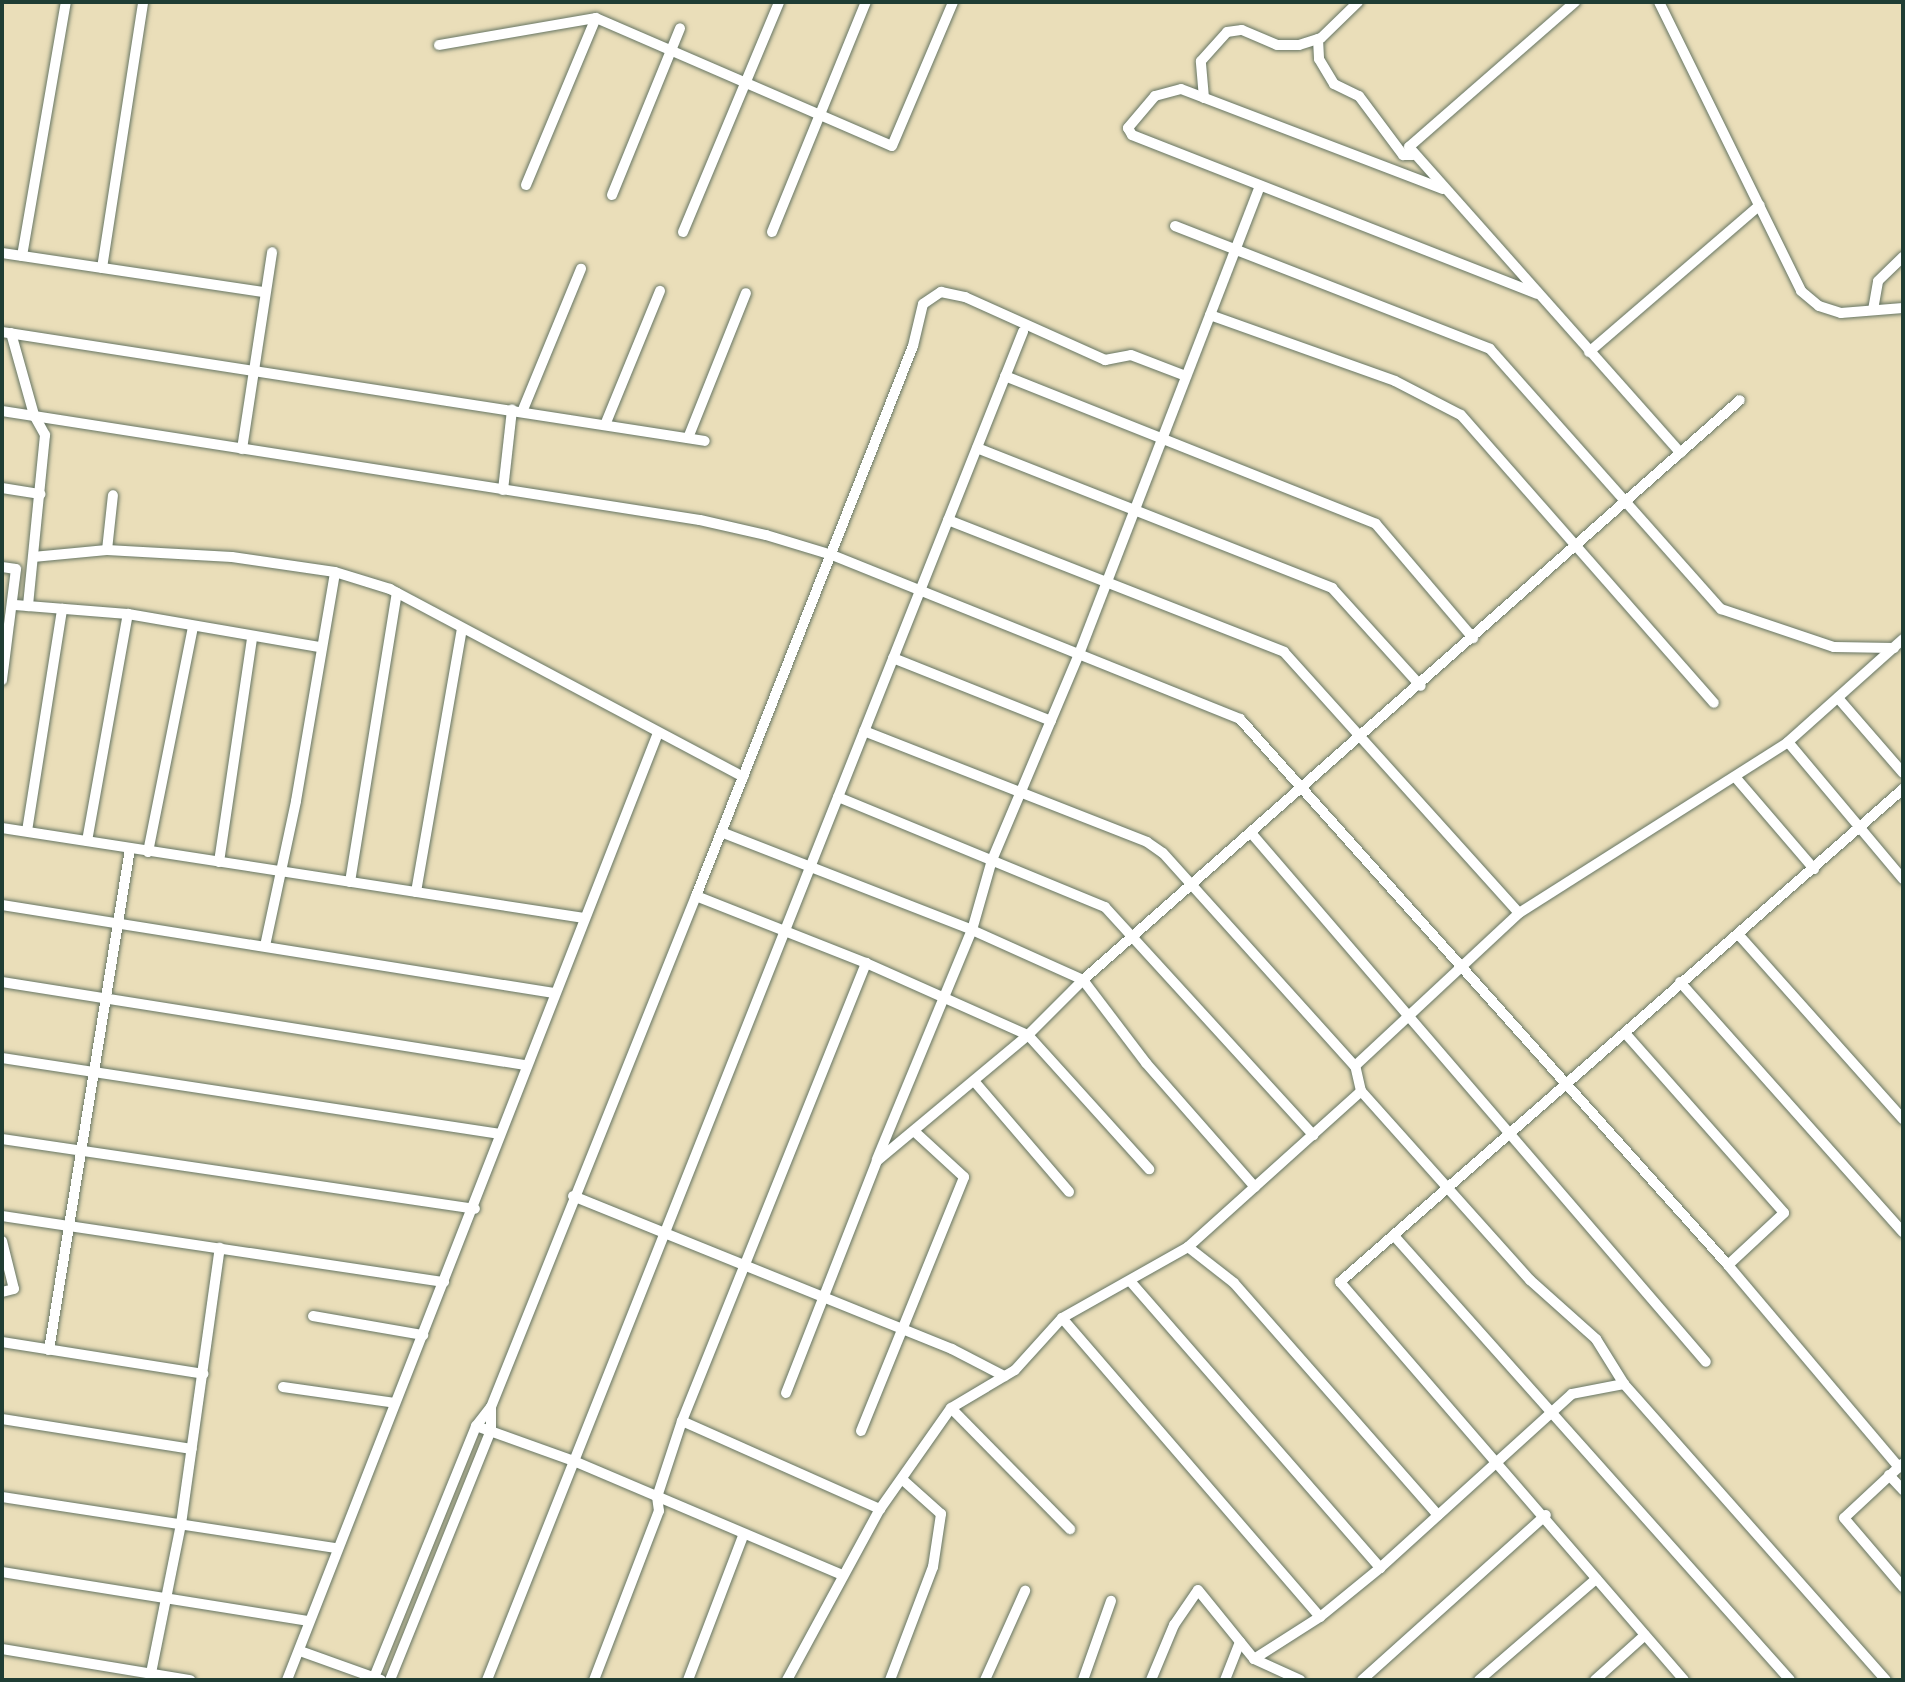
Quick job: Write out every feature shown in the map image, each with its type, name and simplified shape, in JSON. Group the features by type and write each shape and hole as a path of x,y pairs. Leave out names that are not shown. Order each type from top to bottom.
{"street":[{"path":"22,256 66,2"},
{"path":"102,268 143,2"},
{"path":"683,232 779,2"},
{"path":"772,232 866,2"},
{"path":"439,45 596,18 892,146 953,2"},
{"path":"1204,98 1201,61 1227,32 1242,30 1277,45 1318,39 1358,2"},
{"path":"1575,2 1412,141 1413,155 1681,453"},
{"path":"1659,2 1801,291 1819,306 1841,313 1903,308"},
{"path":"526,185 596,18"},
{"path":"612,195 680,28"},
{"path":"1318,39 1319,59 1334,84 1359,96 1403,155 1413,155"},
{"path":"1443,189 1204,98 1170,91 1136,114 1128,128 1132,135 1537,294"},
{"path":"786,1393 972,930 992,860 1079,654 1260,186"},
{"path":"1589,352 1760,205"},
{"path":"1175,226 1490,349 1629,500 1721,609 1834,647 1894,648"},
{"path":"242,449 263,292 272,252"},
{"path":"2,253 263,292"},
{"path":"1873,310 1878,281 1903,257"},
{"path":"503,490 517,411 581,269"},
{"path":"605,425 660,291"},
{"path":"300,1651 376,1679 476,1426 491,1407 573,1196 696,896 832,555 931,294 941,292 994,307 1105,360 1131,355 1186,376"},
{"path":"688,438 746,293"},
{"path":"1210,315 1395,381 1461,415 1574,549 1714,703"},
{"path":"28,606 45,435 34,415 7,332 705,441"},
{"path":"487,1680 1023,332"},
{"path":"1005,376 1376,524 1473,638"},
{"path":"877,1161 1028,1035 1083,980 1421,686 1740,400"},
{"path":"2,411 700,520 832,555 1240,719 1728,1265 1901,1465 1844,1518 1903,1587"},
{"path":"977,448 1332,588 1421,686"},
{"path":"2,488 41,494"},
{"path":"107,550 113,495"},
{"path":"948,520 1284,652 1519,913"},
{"path":"33,557 107,550 232,557 335,572 397,593 743,777"},
{"path":"2,567 16,569 15,605 2,680"},
{"path":"265,946 296,801 319,647 335,572"},
{"path":"350,882 397,593"},
{"path":"15,605 128,614 252,638 319,647"},
{"path":"27,831 62,609"},
{"path":"87,841 128,614"},
{"path":"148,852 193,626"},
{"path":"416,892 462,629"},
{"path":"219,862 252,638"},
{"path":"1355,1066 1519,913 1736,778 1788,742 1903,639"},
{"path":"893,658 1051,721"},
{"path":"1838,698 1903,773"},
{"path":"864,731 1147,842 1194,886 1355,1066 1361,1091 1530,1280 1596,1339 1624,1384 1886,1680"},
{"path":"287,1680 336,1548 475,1209 525,1065 658,733"},
{"path":"1788,742 1903,879"},
{"path":"1736,778 1814,869"},
{"path":"1684,1680 1596,1579 1546,1515 1340,1287 1340,1282 1396,1238 1680,982 1903,789"},
{"path":"838,797 1088,897 1135,936 1313,1135"},
{"path":"2,828 584,918"},
{"path":"721,832 972,930 1083,980 1146,1063 1255,1187"},
{"path":"1252,834 1406,1019 1706,1362"},
{"path":"49,1350 130,849"},
{"path":"696,896 945,996 1028,1035 1149,1169"},
{"path":"2,905 554,993"},
{"path":"1738,934 1903,1119"},
{"path":"594,1680 659,1511 657,1497 682,1421 742,1264 866,963"},
{"path":"2,982 525,1065"},
{"path":"1680,982 1903,1232"},
{"path":"1625,1033 1784,1213 1728,1265"},
{"path":"2,1058 95,1075 500,1134"},
{"path":"974,1081 1069,1192"},
{"path":"787,1680 880,1509 951,1408 1004,1376 1062,1318 1188,1247 1361,1091"},
{"path":"861,1431 964,1177 914,1131"},
{"path":"2,1139 475,1209"},
{"path":"573,1196 825,1298 1004,1376"},
{"path":"2,1216 444,1282"},
{"path":"1396,1238 1790,1680"},
{"path":"2,1241 14,1289 2,1292"},
{"path":"1188,1247 1234,1283 1438,1515"},
{"path":"151,1673 169,1598 220,1248"},
{"path":"1130,1281 1380,1568"},
{"path":"313,1316 423,1335"},
{"path":"1062,1318 1320,1617"},
{"path":"2,1342 203,1374"},
{"path":"1254,1659 1320,1617 1380,1568 1572,1394 1624,1384"},
{"path":"283,1387 395,1403"},
{"path":"390,1680 491,1430 491,1407"},
{"path":"951,1408 1070,1529"},
{"path":"2,1419 192,1449"},
{"path":"682,1421 880,1509"},
{"path":"476,1426 574,1461 743,1536 843,1575"},
{"path":"1889,1475 1903,1490"},
{"path":"890,1680 933,1567 941,1514 903,1480"},
{"path":"2,1497 336,1548"},
{"path":"1362,1680 1546,1515"},
{"path":"688,1680 743,1536"},
{"path":"2,1572 309,1621"},
{"path":"1479,1680 1596,1579"},
{"path":"1151,1680 1174,1625 1198,1590 1254,1659 1300,1680"},
{"path":"985,1680 1025,1591"},
{"path":"1083,1680 1111,1601"},
{"path":"1595,1680 1645,1635"},
{"path":"1225,1680 1240,1642"},
{"path":"2,1649 190,1680"}]}
